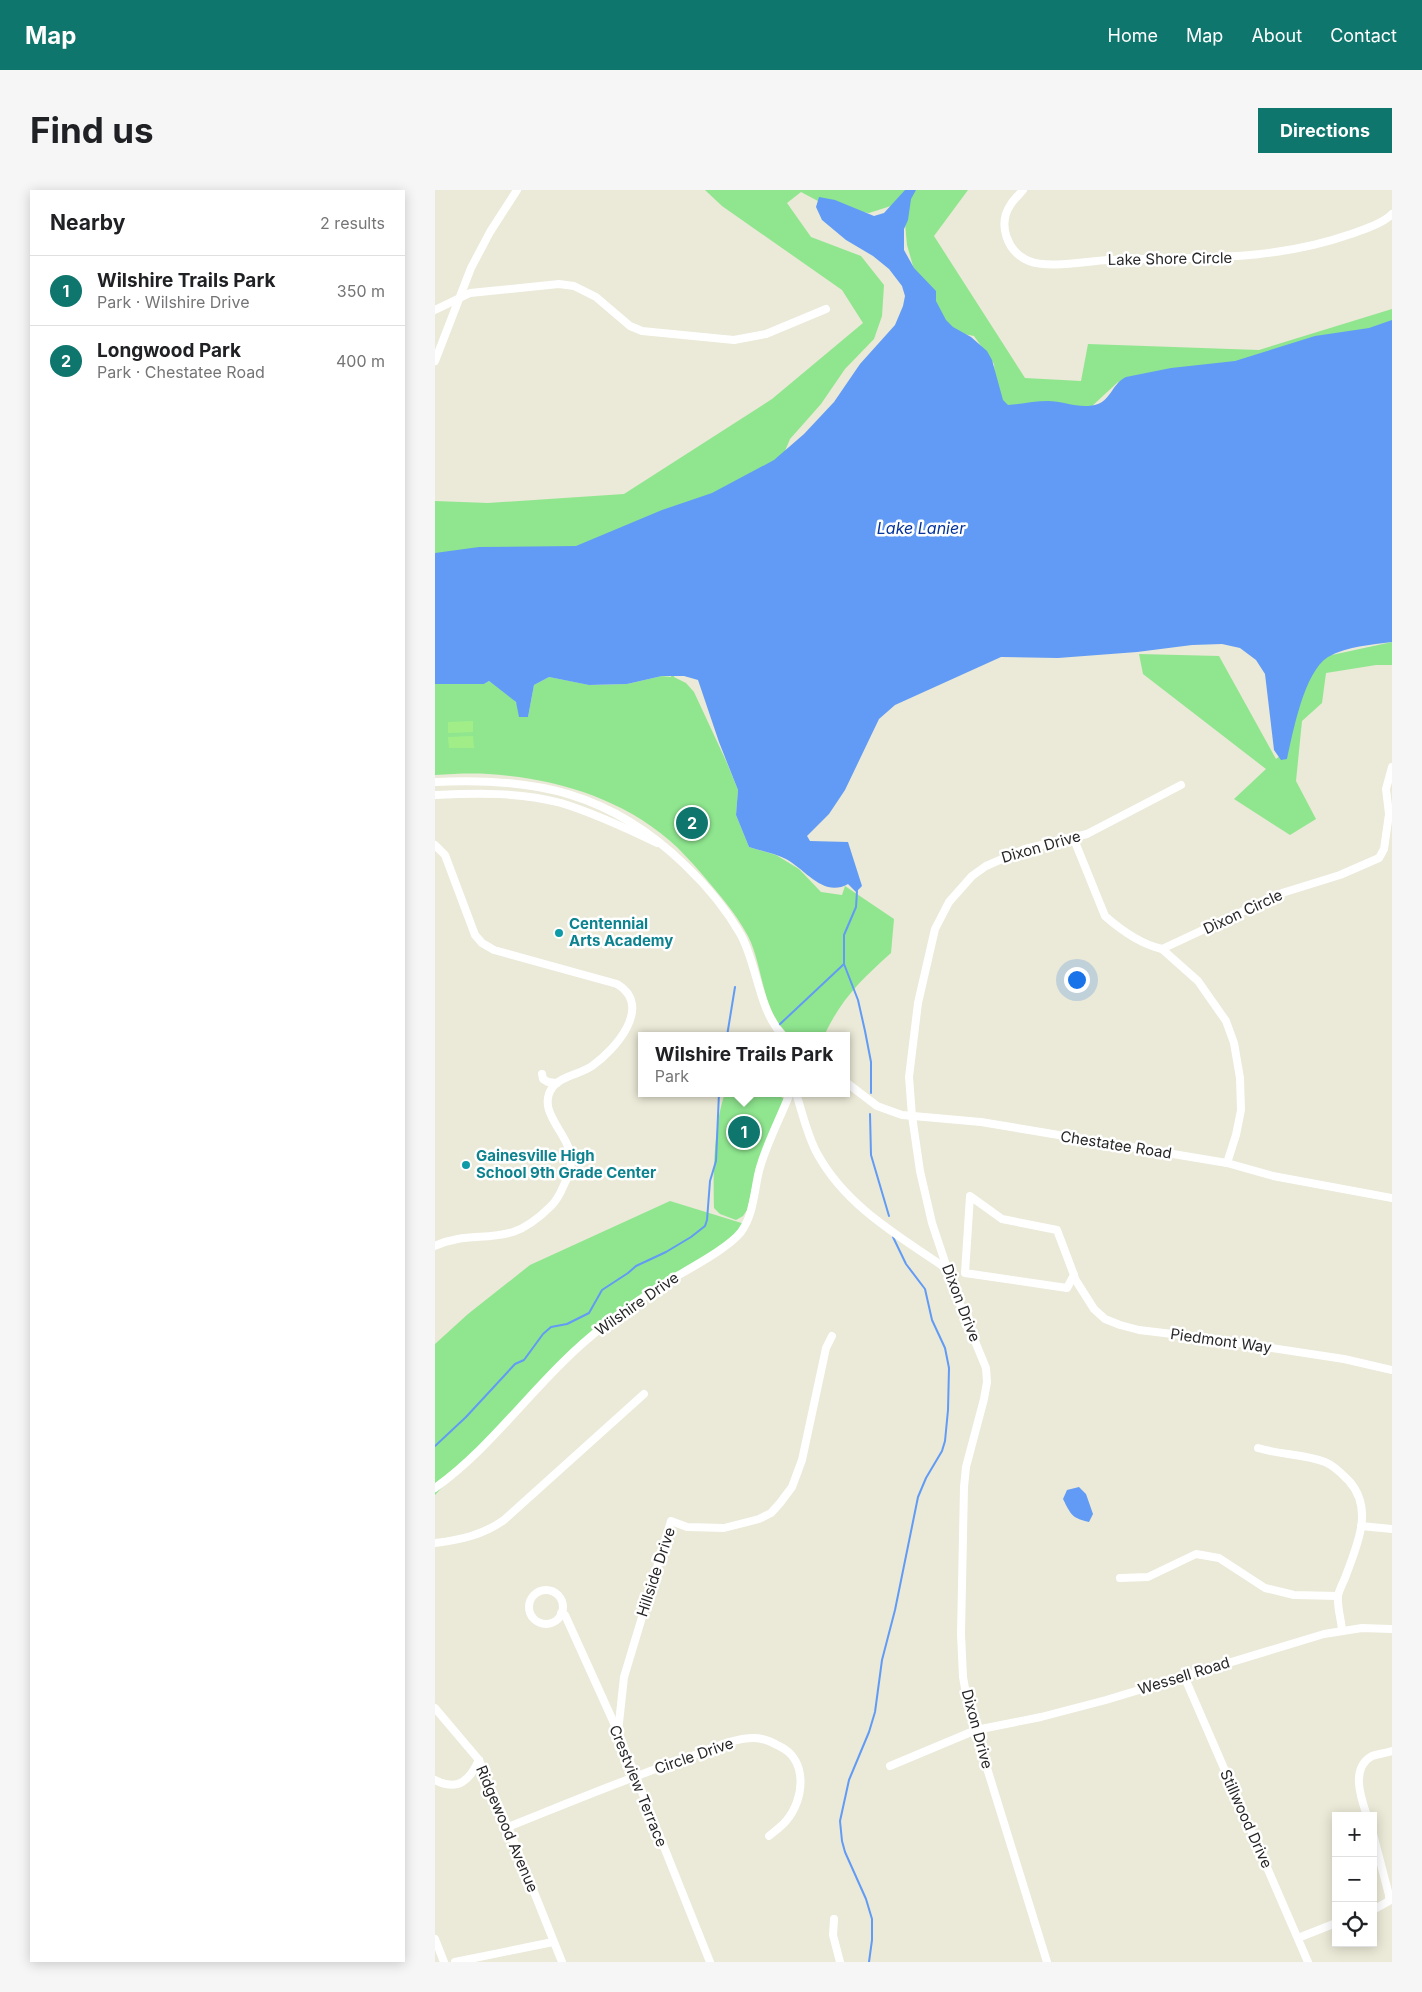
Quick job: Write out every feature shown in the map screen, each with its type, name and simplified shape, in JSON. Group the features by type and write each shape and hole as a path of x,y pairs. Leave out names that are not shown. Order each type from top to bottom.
{"street":[{"path":"435,361 471,268 490,232 517,190"},
{"name":"Lake Shore Circle","path":"1023,190 1010,204 1004,220 1005,233 1009,244 1018,253 1029,260 1045,264 1109,260 1231,258 1263,255 1339,238 1363,230 1392,214"},
{"path":"435,310 470,293 559,284 574,286 596,297 631,326 642,331 734,340 766,334 826,309"},
{"name":"Dixon Circle","path":"1162,949 1282,893 1340,875 1379,858 1384,849 1389,814 1387,789 1392,767"},
{"path":"435,782 478,780 557,791 581,798 619,815 654,836 713,892 725,908 742,937 772,1021 780,1032"},
{"name":"Dixon Drive","path":"1047,1962 969,1710 963,1677 961,1645 963,1513 966,1467 984,1399 987,1382 986,1368 956,1295 932,1223 920,1171 912,1116 909,1077 918,1003 935,929 945,907 972,876 993,861 1025,849 1087,834 1181,785"},
{"path":"435,795 500,794 561,803 607,820 668,849"},
{"path":"1073,837 1105,916 1143,944 1162,949 1198,981 1226,1021 1234,1043 1240,1078 1241,1110 1236,1135 1227,1163"},
{"path":"435,845 445,855 475,935 488,946 522,958 611,982 622,987 631,1002 633,1011 624,1032 610,1051 587,1070 557,1083 548,1082 543,1079 542,1074"},
{"path":"435,1246 458,1237 513,1232 533,1222 552,1205 565,1184 571,1162 568,1145 548,1106 548,1096 557,1083"},
{"name":"Chestatee Road","path":"850,1085 877,1106 902,1116 981,1122 1227,1163 1273,1176 1392,1198"},
{"name":"Wilshire Drive","path":"435,1488 475,1454 564,1361 603,1325 656,1288 723,1247 741,1231 751,1209 759,1170 765,1152 788,1097"},
{"path":"797,1097 817,1154 837,1183 871,1217 947,1269"},
{"name":"Piedmont Way","path":"1074,1275 1067,1288 965,1273 970,1196 1002,1220 1057,1230 1074,1275 1075,1279 1094,1309 1105,1319 1120,1325 1147,1331 1344,1359 1392,1370"},
{"name":"Hillside Drive","path":"618,1732 624,1677 671,1521 687,1527 724,1528 759,1520 781,1503 792,1487 802,1460 826,1348 831,1336"},
{"path":"435,1543 458,1540 495,1527 644,1394"},
{"path":"1258,1448 1275,1453 1299,1455 1327,1463 1341,1472 1354,1486 1362,1501 1361,1526 1357,1544 1338,1596 1342,1630"},
{"path":"1361,1526 1392,1529"},
{"path":"1120,1578 1148,1577 1196,1554 1219,1558 1265,1588 1294,1595 1338,1596"},
{"path":"546,1590 551,1591 560,1597 562,1602 561,1613 554,1621 543,1623 533,1618 529,1602 536,1593 546,1590"},
{"name":"Crestview Terrace","path":"561,1613 565,1615 618,1732 710,1962"},
{"name":"Wessell Road","path":"889,1766 976,1730 1041,1717 1342,1630 1362,1628 1392,1629"},
{"name":"Stillwood Drive","path":"1184,1676 1308,1962"},
{"name":"Ridgewood Avenue","path":"435,1708 479,1760 562,1962"},
{"name":"Circle Drive","path":"508,1827 634,1776 747,1738 757,1738 784,1748 798,1765 801,1779 801,1792 796,1806 787,1821 769,1836"},
{"path":"1366,1812 1358,1790 1361,1769 1371,1757 1392,1751"},
{"path":"435,1780 451,1785 463,1782 472,1774 479,1760"},
{"path":"1377,1849 1389,1895 1387,1903 1377,1908"},
{"path":"833,1919 833,1935 840,1962"},
{"path":"1298,1938 1332,1925"},
{"path":"435,1939 444,1962"},
{"path":"455,1962 553,1942"}],"green space":[{"path":"705,190 968,190 934,236 1025,378 1081,381 1088,344 1259,350 1392,309 1392,338 1118,382 1091,407 997,410 994,364 974,336 936,329 915,273 907,245 904,212 897,204 869,213 833,209 801,192 787,203 811,237 861,256 884,285 882,316 874,339 845,369 821,404 790,439 775,475 627,539 540,557 435,563 435,501 488,503 624,494 772,399 863,323 842,290 722,206"},
{"path":"1392,642 1392,665 1376,665 1326,673 1322,703 1302,721 1296,781 1316,819 1290,835 1234,799 1266,769 1143,674 1139,654 1219,656 1276,759 1288,749 1306,673 1327,656"},
{"path":"673,656 676,656 674,677 686,683 694,692 738,790 736,815 749,847 776,855 799,869 821,892 842,895 845,886 894,919 891,953 853,991 837,1011 826,1032 786,1032 781,1026 768,1002 753,948 738,919 686,856 650,825 607,801 561,785 512,776 488,774 435,775 435,684 484,684 489,681 513,699 528,717 534,685 549,677 590,685 627,684 662,676 671,677"},
{"path":"473,721 473,732 448,733 448,722"},
{"path":"473,736 474,748 449,748 448,737"},
{"path":"724,1097 781,1097 784,1099 759,1158 747,1210 743,1216 736,1220 720,1214 714,1208 716,1135"},
{"path":"670,1201 748,1225 728,1249 629,1307 554,1371 435,1495 435,1344 468,1314 530,1265"}],"water":[{"name":"Lake Lanier","path":"905,190 916,190 911,199 908,220 904,229 904,250 914,268 936,291 936,301 946,320 953,327 971,337 987,351 992,360 1003,400 1008,405 1054,401 1079,406 1092,406 1102,402 1118,383 1126,377 1171,368 1235,361 1315,336 1369,328 1392,320 1392,642 1343,650 1328,657 1320,665 1312,675 1306,689 1287,759 1281,760 1274,750 1265,674 1256,660 1240,648 1222,644 1192,645 1137,652 1058,658 1001,657 895,705 879,719 845,790 829,814 807,836 810,841 848,842 862,886 856,892 848,884 831,888 823,885 786,859 749,847 736,815 738,790 698,680 684,676 662,676 627,684 589,685 549,677 534,685 528,717 519,717 516,702 489,681 484,684 435,684 435,553 479,547 576,546 662,510 712,493 774,460 804,434 834,402 860,364 895,325 905,296 902,286 889,269 873,256 846,240 822,220 816,207 819,197 835,200 874,216 884,213"},
{"path":"1079,1487 1086,1494 1093,1514 1089,1522 1073,1515 1063,1499 1067,1490"}],"waterway":[{"path":"857,891 856,907 844,935 844,964 858,1000 865,1031 871,1062 871,1093"},
{"path":"779,1025 844,964"},
{"path":"728,1032 735,987"},
{"path":"435,1446 466,1417 515,1364 524,1360 543,1334 551,1327 567,1324 589,1313 602,1290 636,1266 666,1252 705,1226 710,1181 716,1161 719,1097"},
{"path":"870,1114 871,1155 889,1216"},
{"path":"869,1962 872,1919 866,1899 845,1852 840,1821 849,1780 869,1732 875,1712 882,1660 895,1610 918,1497 926,1478 942,1451 945,1441 948,1410 949,1368 945,1348 932,1320 925,1289 906,1264 893,1237"}],"place":[{"name":"Longwood Park","path":"692,823"},
{"name":"Centennial Arts Academy","path":"559,933"},
{"name":"Wilshire Trails Park","path":"744,1132"},
{"name":"Gainesville High School 9th Grade Center","path":"466,1165"}]}
